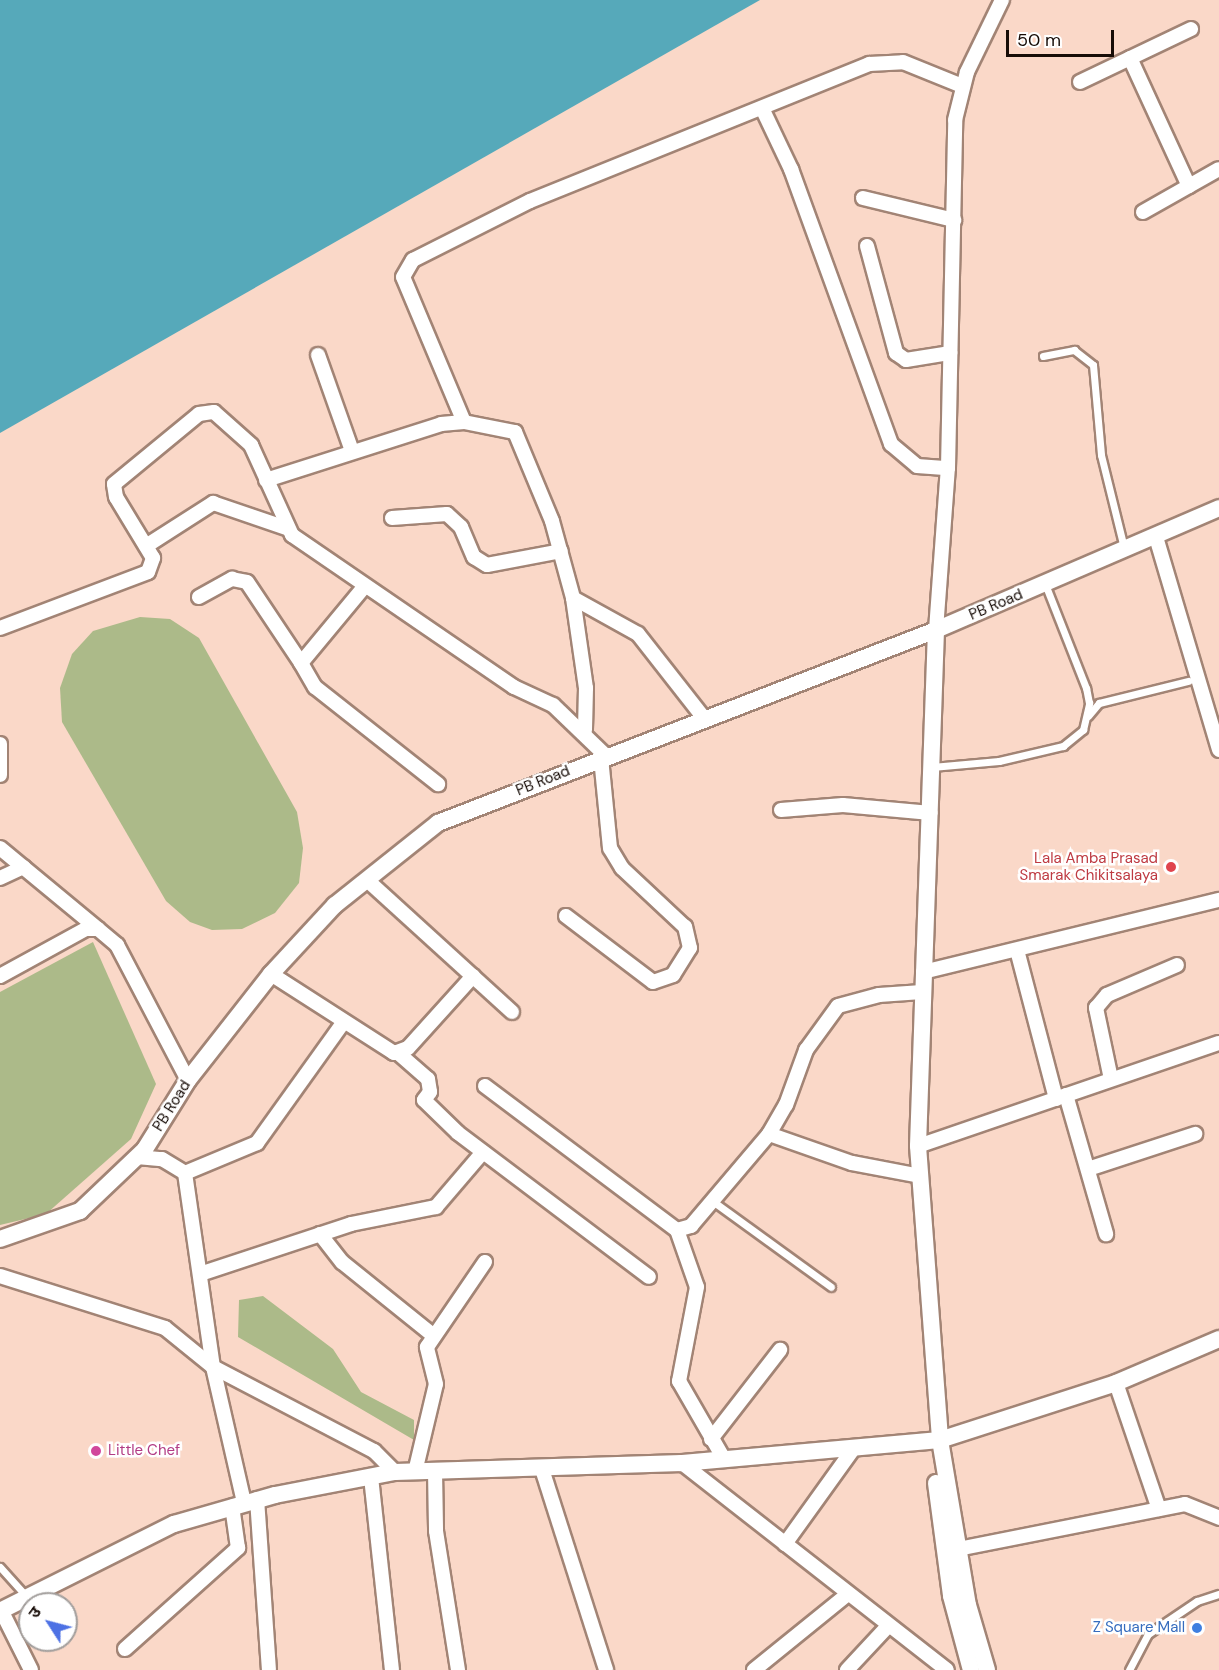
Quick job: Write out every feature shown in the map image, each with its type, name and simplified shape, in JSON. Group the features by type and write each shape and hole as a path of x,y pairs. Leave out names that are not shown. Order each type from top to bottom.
{"street":[{"path":"971,1670 951,1596 934,1461 918,1146 936,630 948,468 954,220 953,148 962,86 1002,0"},
{"path":"1080,82 1191,29"},
{"path":"1130,58 1189,186"},
{"path":"464,422 404,277 406,265 530,201 886,61 921,68 962,86"},
{"path":"762,108 791,169 891,444 917,466 948,468"},
{"path":"1143,212 1219,169"},
{"path":"863,198 954,220"},
{"path":"867,246 896,353 906,360 950,353"},
{"path":"318,355 352,451"},
{"path":"0,628 140,578 152,567 146,546 116,497 114,484 199,414 214,412 243,436 266,480 286,528"},
{"path":"266,480 352,451 464,422 508,427 521,440 561,551 573,598 586,688 585,730"},
{"path":"146,546 213,503 286,528 365,586 585,730 604,757 610,848 622,868 685,927 690,948 673,975 653,982 566,916"},
{"name":"PB Road","path":"0,1239 80,1211 137,1157 188,1080 271,974 367,880 438,823 703,717 936,630 1219,508"},
{"path":"392,518 447,514 461,527 474,557 487,565 561,551"},
{"path":"1156,537 1219,750"},
{"path":"199,597 232,579 247,582 315,687 438,784"},
{"path":"301,663 365,586"},
{"path":"573,598 638,634 703,717"},
{"path":"0,744 0,775"},
{"path":"781,810 843,805 931,813"},
{"path":"0,848 117,945 188,1080"},
{"path":"0,878 24,867"},
{"path":"367,880 512,1011"},
{"path":"923,972 1219,900"},
{"path":"0,976 86,929 98,929"},
{"path":"1017,950 1061,1097 1088,1169 1106,1234"},
{"path":"1111,1079 1096,1008 1107,995 1177,965"},
{"path":"271,974 376,1046 397,1052 428,1079 430,1092 424,1100 483,1152 649,1277"},
{"path":"397,1052 473,976"},
{"path":"677,1230 691,1226 768,1134 786,1105 806,1050 838,1006 879,995 922,992"},
{"path":"185,1173 257,1143 343,1023"},
{"path":"918,1146 1219,1043"},
{"path":"485,1086 677,1230 697,1287 679,1382 724,1459"},
{"path":"768,1134 852,1163 920,1176"},
{"path":"1088,1169 1196,1134"},
{"path":"200,1274 320,1234 436,1207 483,1152"},
{"path":"137,1157 162,1159 185,1173"},
{"path":"185,1173 213,1367 245,1502 269,1670"},
{"path":"320,1234 342,1262 434,1335"},
{"path":"415,1472 436,1384 427,1347 485,1262"},
{"path":"0,1276 165,1328 213,1367 346,1434 394,1472"},
{"path":"31,1592 174,1524 245,1502 394,1472 542,1470 682,1463 933,1441 1116,1383 1219,1339"},
{"path":"711,1439 780,1350"},
{"path":"1116,1383 1159,1509"},
{"path":"933,1441 987,1670"},
{"path":"785,1544 854,1448"},
{"path":"682,1463 947,1670"},
{"path":"542,1470 606,1670"},
{"path":"435,1471 436,1531 458,1670"},
{"path":"371,1477 392,1670"},
{"path":"124,1649 238,1548 245,1502"},
{"path":"958,1549 1159,1509 1192,1505 1219,1518"},
{"path":"754,1670 848,1594"},
{"path":"18,1599 1,1610 31,1670"},
{"path":"847,1670 888,1626"}],"lane":[{"path":"1043,356 1074,350 1093,365 1101,455 1125,550"},
{"path":"1045,584 1086,688 1088,716"},
{"path":"932,767 999,761 1063,746 1083,730 1088,716 1099,703 1188,681"},
{"path":"711,1200 831,1287"},
{"path":"0,1567 22,1592"},
{"path":"1129,1670 1148,1634 1197,1601 1219,1594"}],"green space":[{"path":"140,617 170,619 199,638 297,812 303,848 299,883 275,913 242,929 212,930 190,922 166,901 62,722 60,688 72,654 93,631"},
{"path":"93,942 156,1084 131,1139 46,1214 0,1225 0,992"},
{"path":"263,1296 333,1349 361,1392 414,1420 414,1440 238,1337 239,1300"}],"water":[{"path":"0,0 760,0 0,433"}],"place":[{"name":"Lala Amba Prasad Smarak Chikitsalaya","path":"1171,867"},
{"name":"Little Chef","path":"96,1451"},
{"name":"Z Square Mall","path":"1197,1628"}]}
